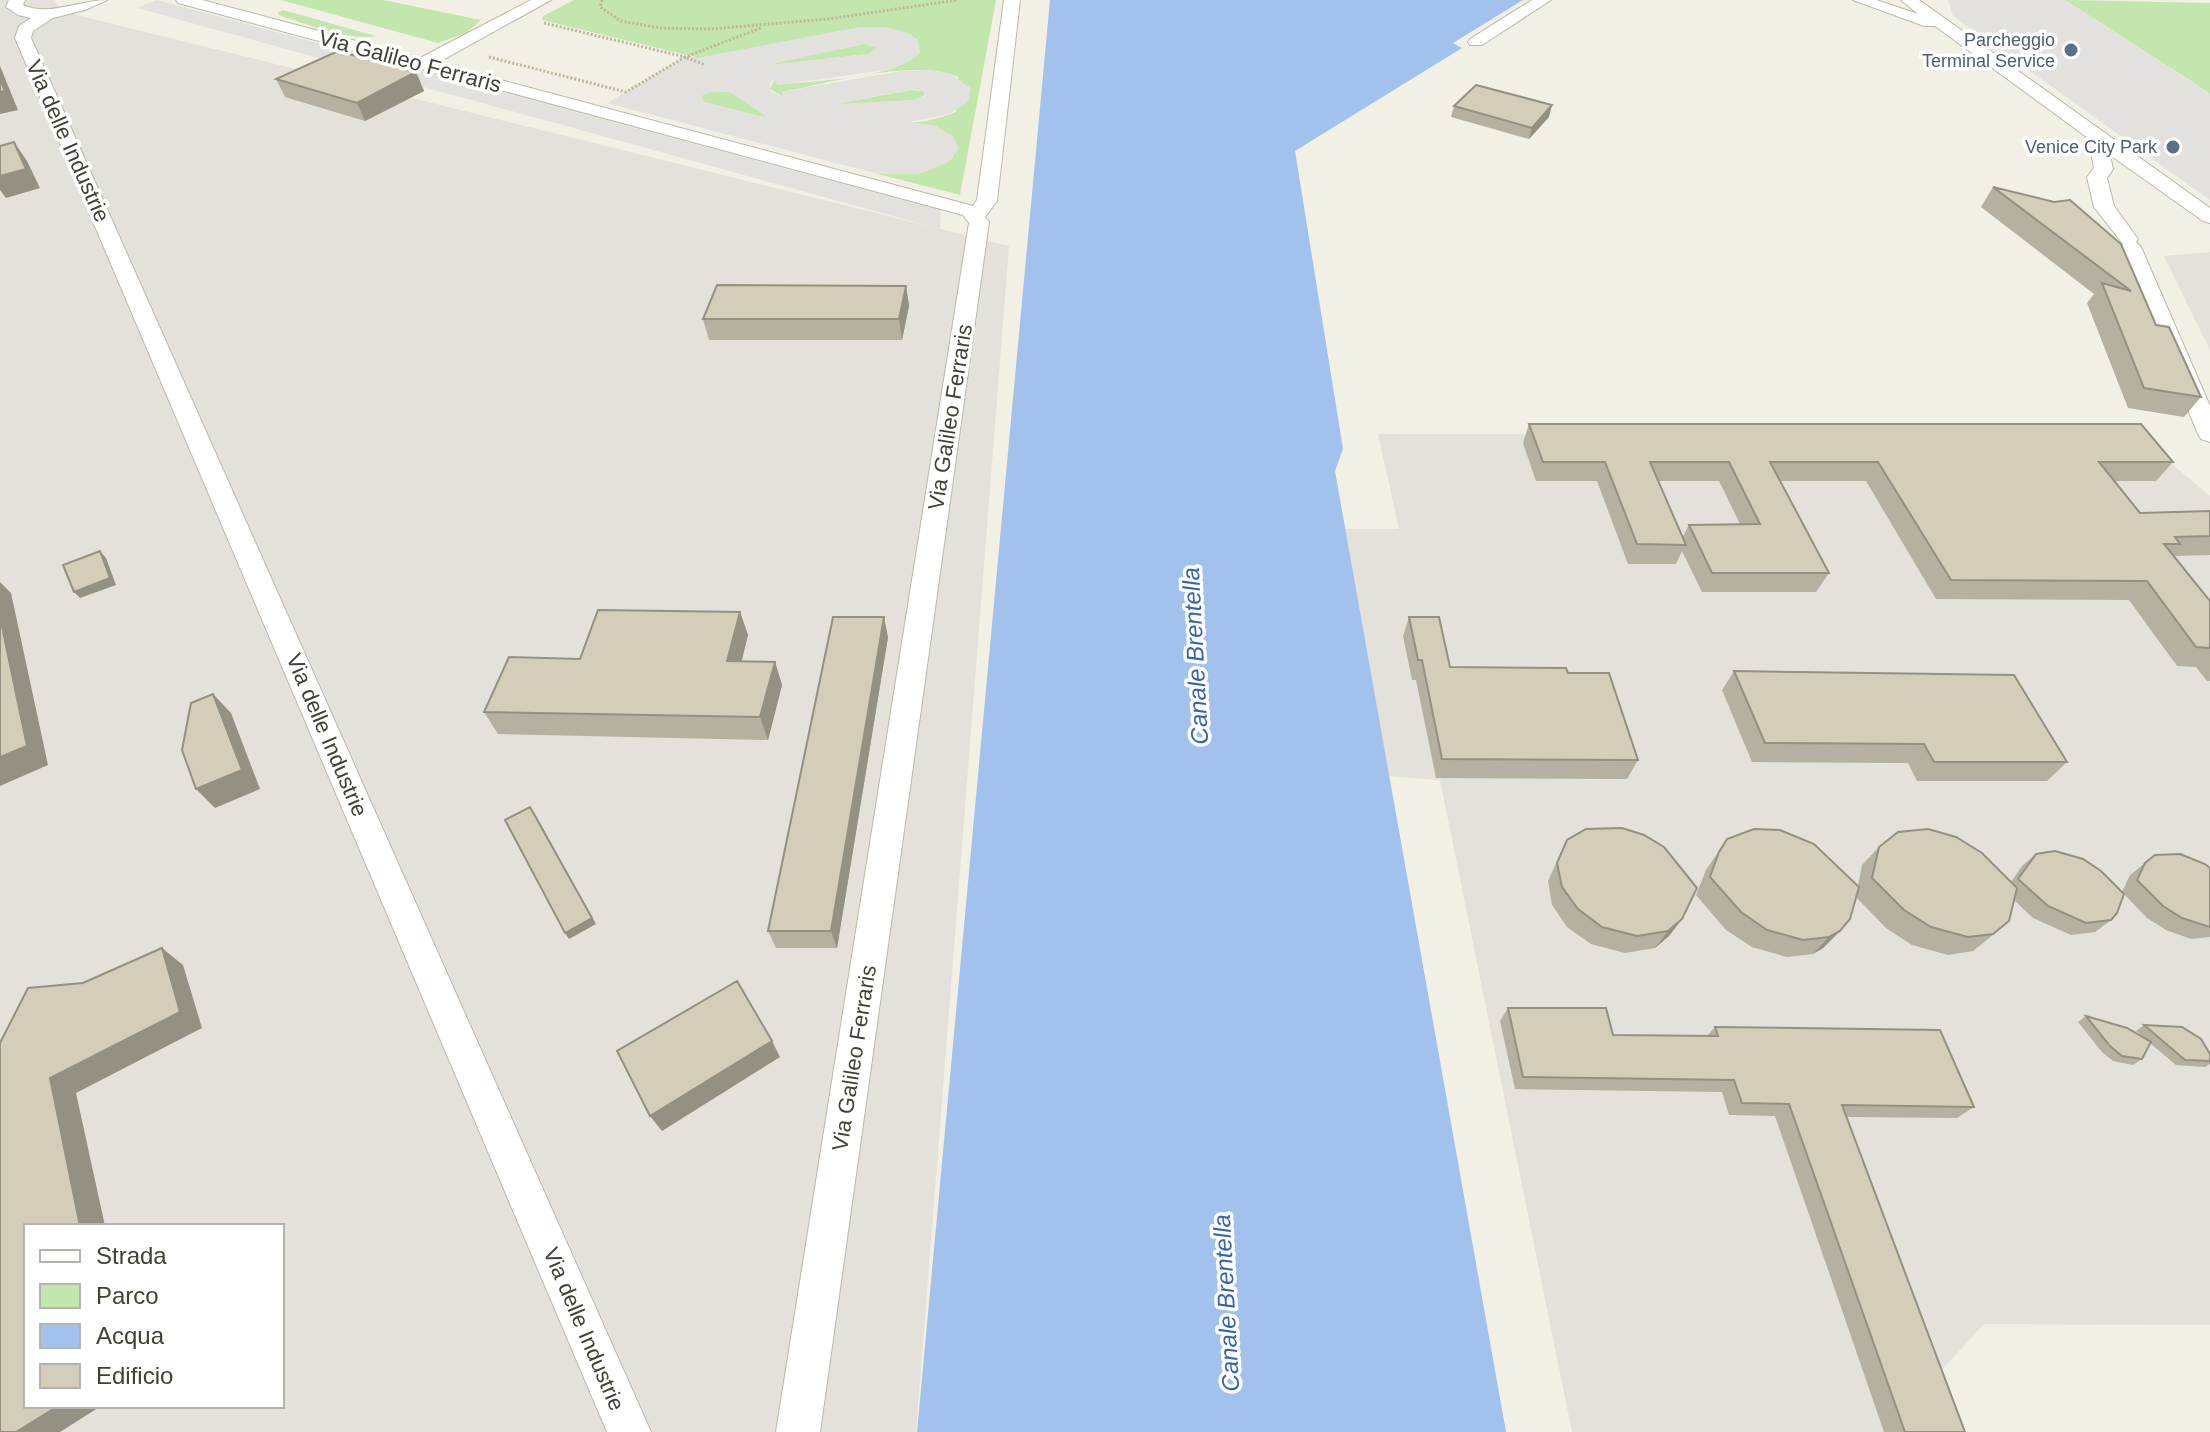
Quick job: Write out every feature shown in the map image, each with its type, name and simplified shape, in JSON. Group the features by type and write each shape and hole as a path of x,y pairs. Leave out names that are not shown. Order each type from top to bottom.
{"street":[{"path":"12,4 26,12 52,12 99,0"},
{"name":"Via Galileo Ferraris","path":"184,0 976,215 979,222 798,1432"},
{"path":"422,64 543,0"},
{"path":"976,215 987,201 1012,0"},
{"path":"1476,42 1543,0"},
{"path":"1861,0 1944,25"},
{"path":"1909,0 2210,217"},
{"path":"1929,0 1944,25"},
{"name":"Via delle Industrie","path":"52,12 16,35 629,1432"},
{"path":"2113,147 2100,152 2104,169 2097,177 2104,207 2130,243 2210,434"}],"path":[{"path":"602,0 600,7 608,18 643,27 705,29 771,25 958,0"},
{"path":"530,20 685,57 705,65"},
{"path":"685,57 771,25"},
{"path":"626,92 636,94"}],"shaded area":[{"path":"0,0 54,0 61,11 1009,246 916,1432 0,1432"},
{"path":"157,0 941,210 940,229 137,8"},
{"path":"1948,0 2065,0 2210,94 2210,200 1953,16"},
{"path":"861,27 886,27 908,33 918,40 920,53 907,63 886,70 777,85 774,79 770,91 784,98 781,92 901,71 931,70 950,74 971,88 968,102 949,114 910,122 936,126 953,136 959,149 947,163 919,174 878,174 607,103 689,55 699,58","holes":["864,44 877,48 868,54 764,66","915,89 923,91 925,96 915,100 833,104","710,91 730,92 768,118 704,102 701,96"]},
{"path":"2210,252 2210,350 2164,256"},
{"path":"1378,434 2137,435 2210,496 2210,1325 1984,1324 1927,1386 1945,1432 1572,1432 1440,780 1389,776 1345,529 1399,529"}],"green space":[{"path":"281,0 383,0 481,20 466,33 438,43"},
{"path":"574,0 996,0 960,195 878,174 919,174 953,158 936,126 910,123 956,112 958,77 919,70 875,74 907,62 920,53 861,27 699,58 542,20 543,16"},
{"path":"2065,0 2210,3 2210,94 2194,83"},
{"path":"283,10 376,36 328,31 279,15"},
{"path":"864,44 878,48 868,54 752,67"},
{"path":"853,77 782,92 785,98 770,89 775,78 777,85"},
{"path":"911,90 923,91 925,95 915,100 829,105"},
{"path":"710,91 730,92 771,119 704,102 701,96"},
{"path":"832,119 833,127 909,123 829,135 832,141 824,137 821,131"}],"water":[{"name":"Canale Brentella","path":"1050,0 1523,0 1453,43 1462,48 1295,151 1343,449 1335,471 1506,1432 917,1432"}],"building":[{"path":"338,51 416,72 357,103 276,79"},
{"path":"1476,85 1552,105 1532,128 1454,106"},
{"path":"14,142 26,169 0,176 0,146"},
{"path":"1993,187 2054,202 2070,200 2121,244 2156,325 2169,327 2201,397 2144,388 2102,283 2131,291"},
{"path":"717,285 906,286 899,319 703,319"},
{"path":"1529,424 2141,424 2173,462 2099,462 2140,513 2210,511 2210,536 2175,537 2180,544 2164,544 2210,601 2210,648 2196,647 2147,581 1951,580 1878,462 1770,462 1829,573 1712,573 1689,525 1760,524 1729,462 1650,462 1686,545 1637,544 1605,462 1543,462"},
{"path":"100,551 110,578 74,592 63,565"},
{"path":"598,610 740,612 727,661 775,662 760,717 484,712 509,657 580,659"},
{"path":"0,617 27,746 0,757"},
{"path":"833,617 884,617 831,931 768,931"},
{"path":"1409,617 1439,617 1450,667 1566,668 1568,673 1609,673 1638,760 1442,759 1422,660 1418,660"},
{"path":"1734,671 2014,675 2067,762 1934,762 1924,744 1765,743"},
{"path":"213,694 242,770 196,789 182,750 191,703"},
{"path":"530,807 592,918 565,933 505,820"},
{"path":"1622,828 1644,835 1664,847 1697,888 1682,919 1668,931 1637,936 1602,927 1578,909 1562,887 1557,863 1567,840 1586,829"},
{"path":"1754,829 1780,830 1814,844 1859,887 1850,919 1840,931 1829,937 1803,940 1767,930 1741,912 1710,877 1727,839"},
{"path":"1928,829 1956,837 1982,853 2017,888 2009,921 1993,934 1968,937 1931,927 1904,910 1872,878 1879,847 1898,832"},
{"path":"2055,851 2083,859 2101,871 2124,894 2111,920 2086,923 2048,906 2018,879 2036,854"},
{"path":"2180,854 2210,868 2210,927 2182,918 2163,906 2137,880 2145,863 2155,855"},
{"path":"162,948 180,1012 50,1078 80,1224 24,1224 24,1408 55,1408 16,1432 0,1432 0,1043 28,988 83,983"},
{"path":"737,981 772,1041 650,1116 617,1051"},
{"path":"1508,1008 1606,1008 1613,1035 1718,1036 1715,1027 1940,1030 1974,1107 1842,1105 1965,1432 1905,1432 1789,1104 1742,1103 1734,1080 1523,1077"},
{"path":"2086,1016 2127,1028 2151,1042 2142,1059 2122,1056"},
{"path":"2144,1025 2182,1027 2201,1039 2210,1054 2210,1061 2185,1060"}],"place":[{"name":"Parcheggio Terminal Service","path":"2071,50"},
{"name":"Venice City Park","path":"2173,147"}]}
